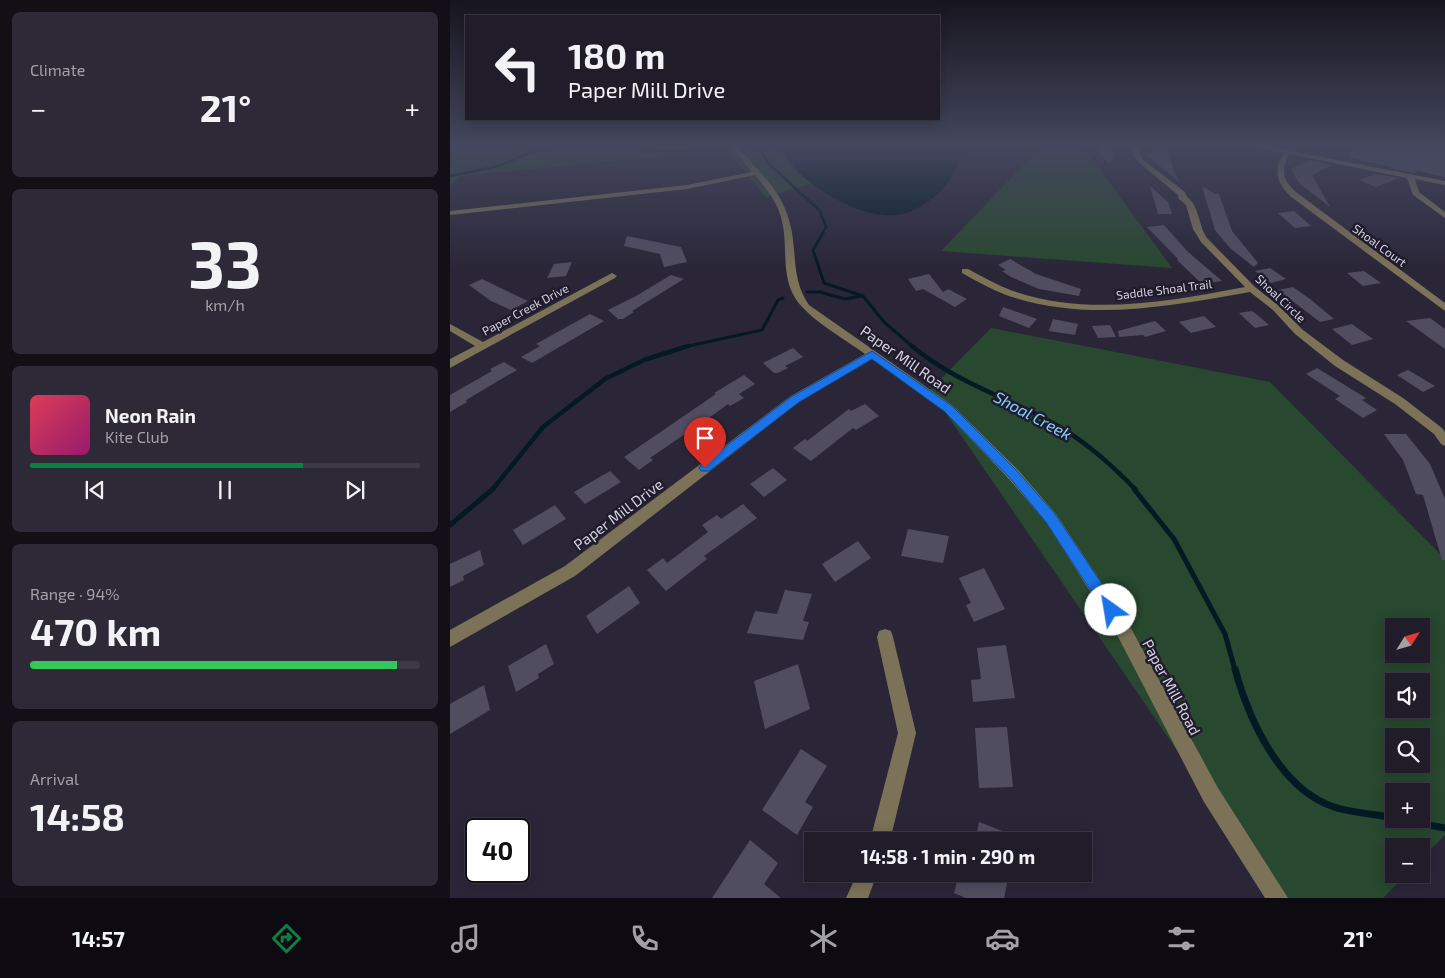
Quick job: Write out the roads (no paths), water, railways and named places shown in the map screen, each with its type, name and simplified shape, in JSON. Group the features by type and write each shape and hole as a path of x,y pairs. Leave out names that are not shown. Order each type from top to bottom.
{"street":[{"path":"450,213 687,187"},
{"name":"Paper Mill Road","path":"767,187 781,206 787,224 790,274 796,296 806,307 948,408 1014,475 1051,518 1121,626 1211,795 1277,898"},
{"name":"Shoal Circle","path":"1173,187 1190,204 1197,229 1204,240 1252,289 1276,308 1299,332 1339,363 1399,401 1438,431 1445,441"},
{"name":"Shoal Court","path":"1285,187 1313,210 1445,308"},
{"path":"1414,187 1416,193 1445,216"},
{"name":"Saddle Shoal Trail","path":"965,271 1016,295 1051,304 1089,308 1140,307 1252,289"},
{"name":"Paper Creek Drive","path":"450,364 612,276"},
{"path":"450,326 482,346"},
{"name":"Paper Mill Drive","path":"450,639 570,571 795,399 872,354"},
{"path":"882,832 907,733 885,637"},
{"path":"856,898 863,882"}],"water":[{"path":"816,187 944,187 923,205 903,214 889,215 860,210"}],"waterway":[{"name":"Shoal Creek","path":"794,187 820,211 826,227 822,234"},
{"name":"Shoal Creek","path":"823,233 813,250 824,283 863,296 884,322 913,347"},
{"path":"807,292 820,292 845,299 862,296"},
{"path":"687,346 762,330 778,300 783,298"},
{"path":"492,489 543,427 605,379 644,360 687,346"},
{"name":"Shoal Creek","path":"912,346 944,369 1032,412 1073,435 1106,461 1136,490"},
{"path":"450,525 492,489"},
{"name":"Shoal Creek","path":"1134,489 1174,539 1225,634 1235,670"},
{"name":"Shoal Creek","path":"1235,669 1258,730 1283,769 1298,785 1315,798 1334,807 1385,817"},
{"name":"Shoal Creek","path":"1430,825 1445,828"}]}
